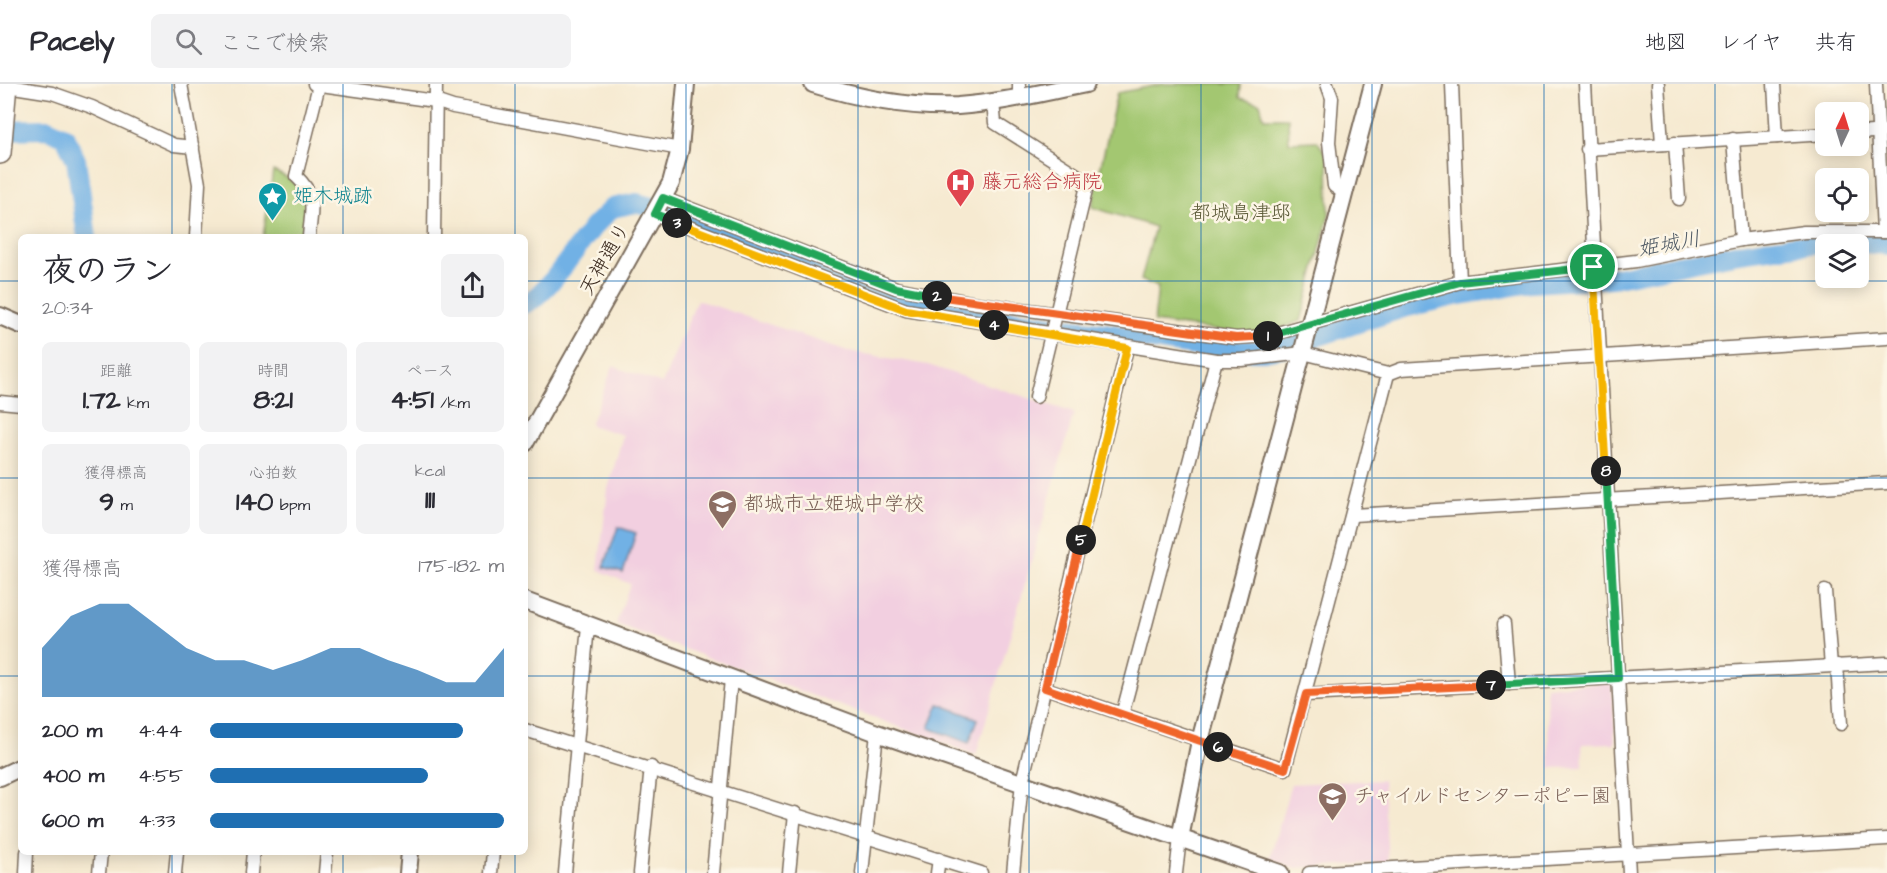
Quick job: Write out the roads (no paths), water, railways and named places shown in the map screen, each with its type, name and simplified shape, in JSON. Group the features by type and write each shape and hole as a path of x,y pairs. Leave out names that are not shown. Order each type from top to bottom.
{"highway":[{"path":"0,149 4,85"}],"street":[{"path":"181,84 199,184 196,234"},
{"path":"309,234 312,198 309,189 296,176 316,84 435,101 453,107 680,149"},
{"path":"434,234 436,84"},
{"name":"天神通り","path":"528,437 671,183 680,149 686,84"},
{"path":"813,84 873,98 957,106 993,102 1019,91 1086,84"},
{"path":"1328,84 1332,98 1329,142 1334,186 1344,192"},
{"path":"1176,873 1180,838 1200,741 1373,84"},
{"path":"1452,84 1460,282"},
{"path":"1585,84 1593,267 1629,873"},
{"path":"1658,84 1679,199"},
{"path":"1774,84 1777,137"},
{"path":"660,204 896,288 976,303 1236,338 1267,336 1460,282 1636,261 1741,240 1821,231 1885,232 1883,131 1876,84"},
{"path":"4,85 52,93 92,107 174,145 193,147"},
{"path":"993,102 995,123 1085,180 1086,190 1036,397"},
{"path":"1587,149 1815,135"},
{"path":"1733,139 1741,240"},
{"path":"660,204 906,310 1127,348 1216,360 1242,360 1303,353 1388,374 1401,369 1887,338"},
{"path":"0,316 18,324"},
{"path":"1013,873 1022,782 1127,348"},
{"path":"1122,715 1216,360"},
{"path":"1045,688 1285,769 1388,374"},
{"path":"0,402 18,404"},
{"path":"1353,515 1887,483"},
{"path":"1826,591 1841,724"},
{"path":"528,602 877,733 1280,873"},
{"path":"1504,624 1509,684"},
{"path":"565,873 588,626"},
{"path":"1306,694 1887,663"},
{"path":"713,873 731,679"},
{"path":"528,731 651,767 720,793 795,813 981,873"},
{"path":"862,873 877,733"},
{"path":"640,873 651,767"},
{"path":"0,777 18,769"},
{"path":"789,873 795,813"},
{"path":"1309,873 1887,838"},
{"path":"26,873 27,855"},
{"path":"99,873 101,855"},
{"path":"175,873 177,855"},
{"path":"251,873 253,855"},
{"path":"325,873 327,855"},
{"path":"408,873 410,855"},
{"path":"491,873 493,855"},
{"path":"937,873 939,859"}],"water":[{"path":"618,527 636,533 623,573 604,567"},
{"path":"939,704 978,719 969,743 929,728"}],"waterway":[{"name":"姫城川","path":"0,130 48,129 65,137 76,160 87,234"},
{"name":"姫城川","path":"528,302 553,280 593,227 612,208 636,203 679,214 900,300 949,311 1223,350 1264,351 1286,347 1403,308 1455,296 1531,283 1612,278 1739,253 1796,245 1847,242 1887,245"}],"place":[{"name":"藤元総合病院","path":"961,208"},
{"name":"姫木城跡","path":"272,222"},
{"name":"都城市立姫城中学校","path":"723,530"},
{"name":"チャイルドセンターポピー園","path":"1333,822"}],"park label":[{"name":"都城島津邸","path":"1241,213"}]}
